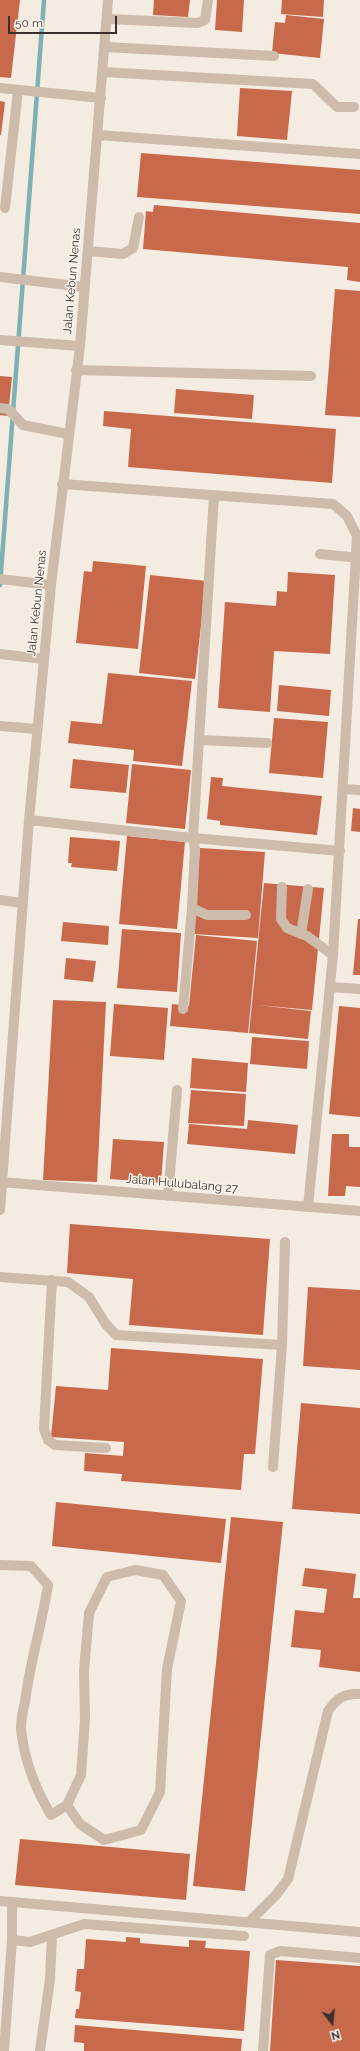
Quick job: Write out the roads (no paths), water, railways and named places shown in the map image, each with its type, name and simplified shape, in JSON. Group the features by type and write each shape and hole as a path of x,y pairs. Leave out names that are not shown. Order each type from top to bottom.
{"street":[{"name":"Jalan Kebun Nenas","path":"0,1210 22,903 37,729 62,484 80,346 108,0"},
{"path":"107,19 198,24 205,20 208,0"},
{"path":"105,47 274,56"},
{"path":"103,72 313,84 337,107 354,107"},
{"path":"0,88 101,98"},
{"path":"5,208 23,90"},
{"path":"98,135 360,154"},
{"path":"88,251 123,254 133,248 139,217"},
{"path":"0,277 85,287"},
{"path":"0,340 80,346"},
{"path":"76,370 312,376"},
{"path":"4,408 23,425 68,434"},
{"path":"62,484 333,504 346,516 357,536 358,558 333,955 308,1207"},
{"path":"183,1009 192,908 195,849 193,838 214,495"},
{"path":"320,554 358,558"},
{"path":"2,579 51,585"},
{"path":"3,654 44,659"},
{"path":"0,726 37,729"},
{"path":"199,740 267,743"},
{"path":"344,789 360,790"},
{"path":"29,820 193,838 340,851"},
{"path":"282,887 281,919 287,928 301,934 333,955"},
{"path":"301,934 308,889"},
{"path":"0,900 22,903"},
{"path":"192,908 207,915 246,915"},
{"path":"330,987 360,989"},
{"path":"168,1196 177,1090"},
{"path":"0,1120 8,1103"},
{"name":"Jalan Hulubalang 27","path":"1,1182 360,1211"},
{"path":"273,1467 282,1345 285,1242"},
{"path":"0,1277 68,1282 89,1297 105,1323 116,1335 282,1345"},
{"path":"52,1280 44,1430 48,1440 55,1445 106,1448"},
{"path":"0,1565 31,1566 48,1585 43,1616 28,1677 21,1728 28,1761 39,1796 51,1815 66,1805 81,1775 85,1719 84,1671 89,1613 106,1576 135,1570 163,1575 181,1601 167,1669 160,1792 141,1830 104,1840 80,1824 66,1805"},
{"path":"249,1922 276,1895 288,1879 328,1711 337,1698 349,1693 360,1694"},
{"path":"0,1901 360,1932"},
{"path":"4,2051 12,1940 12,1902"},
{"path":"12,1940 30,1942 84,1924 244,1936"},
{"path":"40,2051 50,1979 52,1935"},
{"path":"263,2051 270,1955 280,1951 360,1958"}],"waterway":[{"path":"0,585 44,0"}]}
